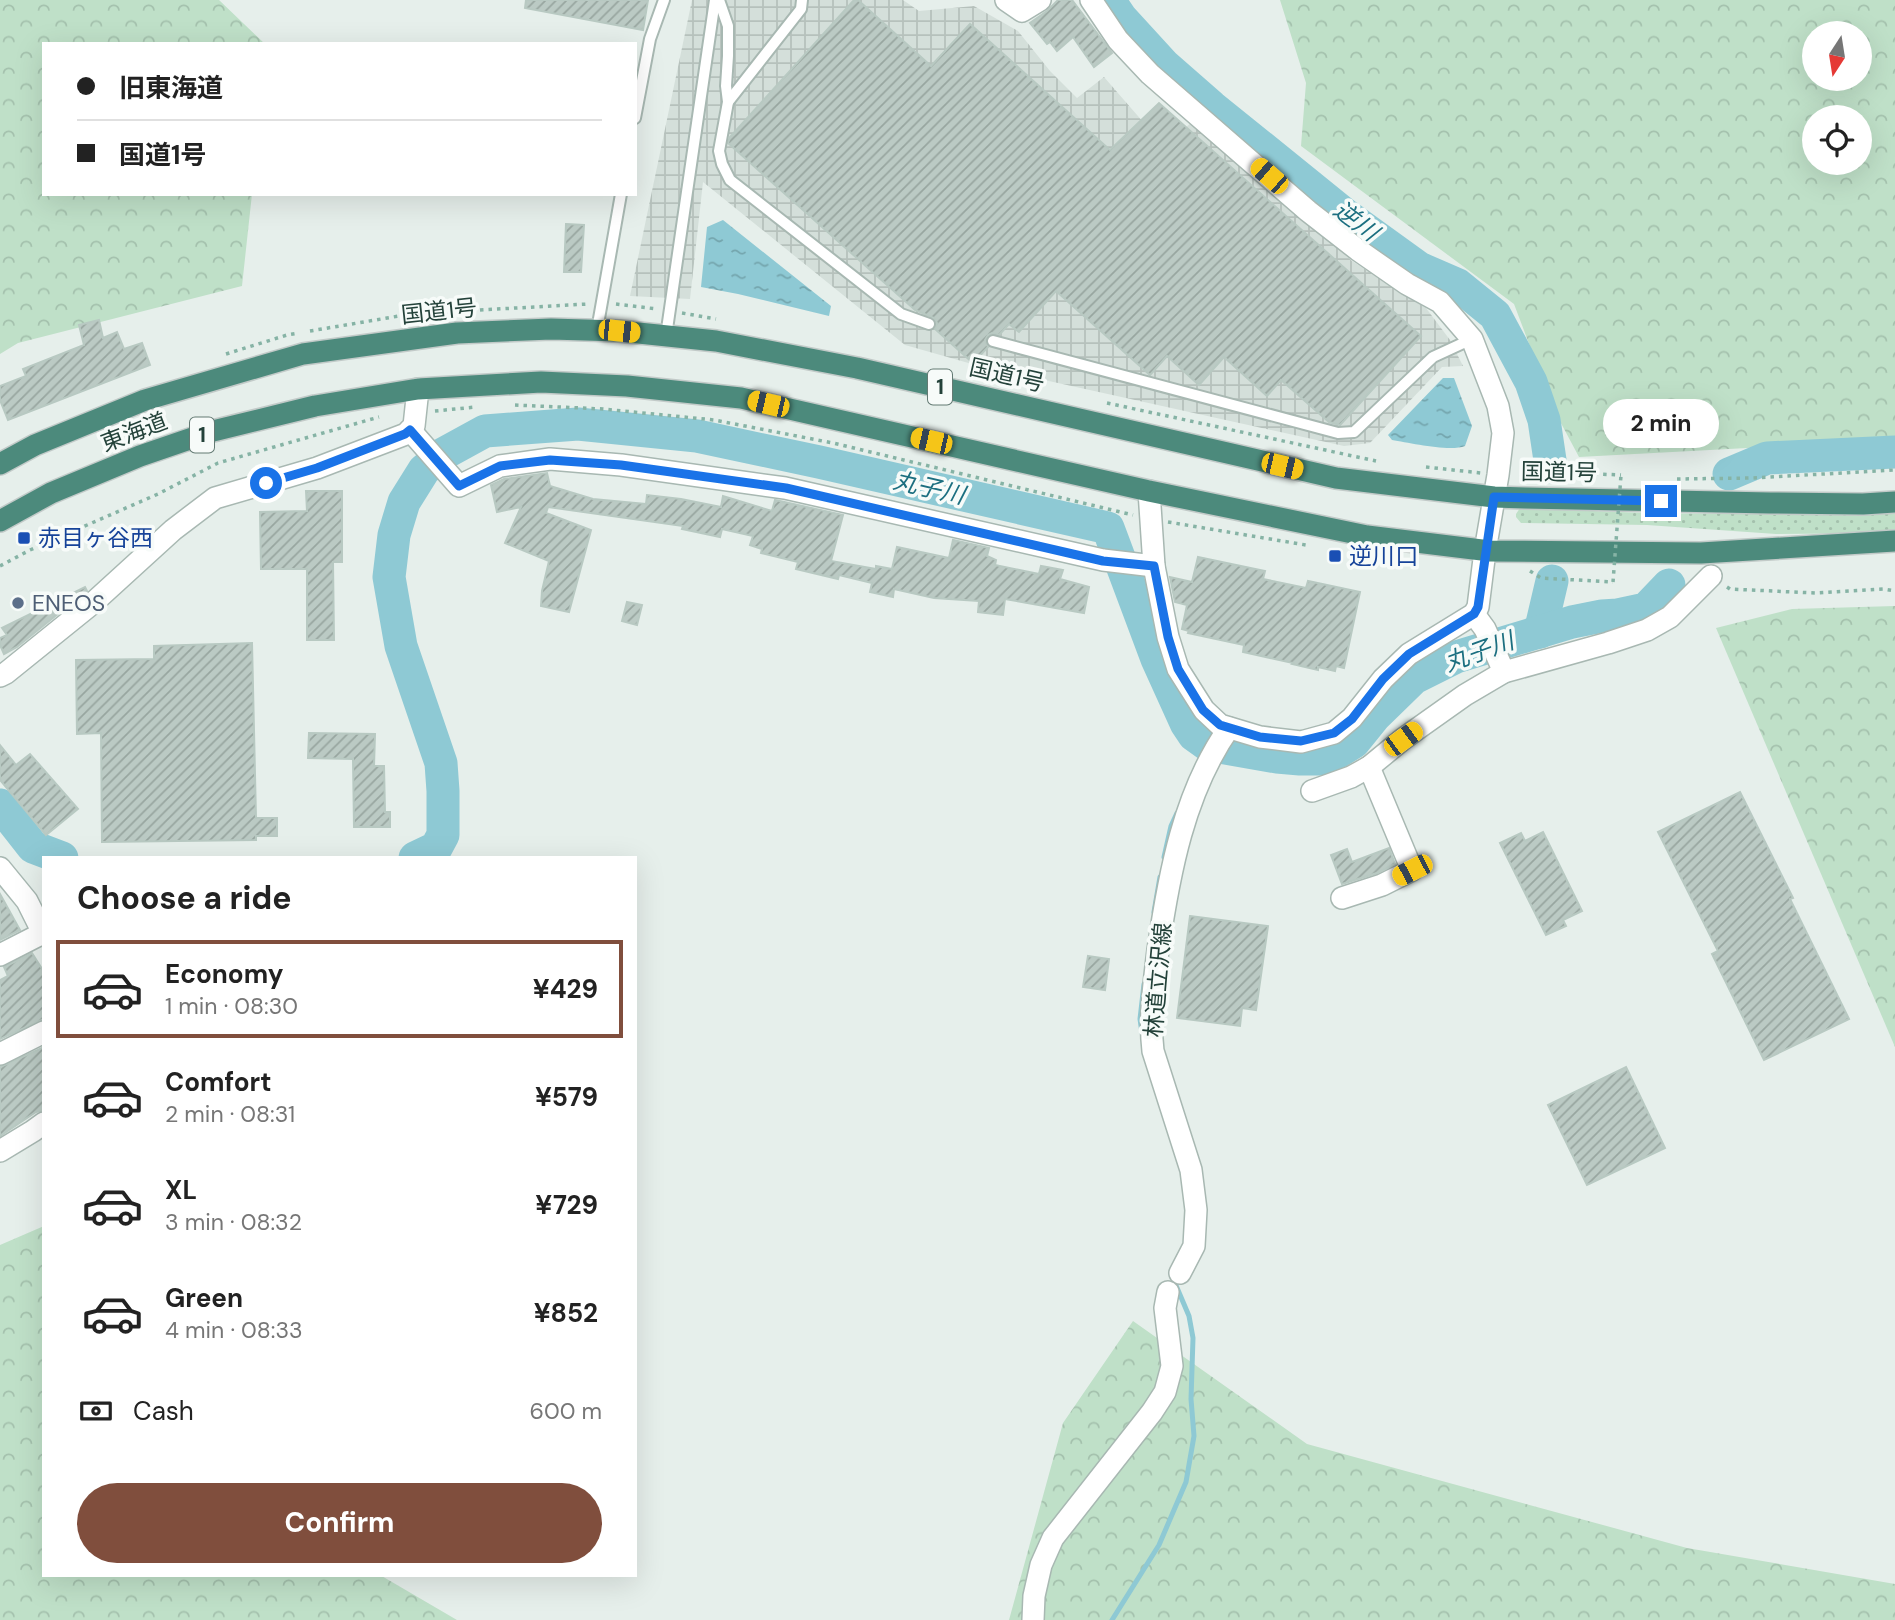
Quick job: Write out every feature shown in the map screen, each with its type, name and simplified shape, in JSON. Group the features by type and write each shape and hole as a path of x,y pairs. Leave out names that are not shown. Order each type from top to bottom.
{"highway":[{"name":"国道1号","path":"0,464 35,445 145,400 303,354 457,333 551,329 597,330 716,341 857,368 1336,478 1494,497 1770,503 1895,502"},
{"name":"1","path":"418,389 541,382 627,386 741,398 1149,491 1367,536 1485,551 1701,553 1895,541"},
{"name":"東海道","path":"0,521 51,493 139,456 213,431 315,406 418,389"}],"street":[{"path":"1006,0 1022,11 1040,0"},
{"path":"1091,0 1118,40 1150,74 1357,250 1407,284 1440,302 1472,339 1502,420 1498,475 1478,607 1479,622 1502,667"},
{"path":"0,676 94,603 173,530 215,498 317,468 405,434 412,421 418,389"},
{"path":"412,421 431,454 459,486 500,466 550,460 621,465 786,488 1108,561 1150,565"},
{"path":"1149,491 1150,565 1178,669 1203,710 1226,732 1301,741 1334,733 1352,719 1383,679 1409,654 1479,622"},
{"path":"1312,791 1351,777 1368,767 1502,667 1608,643 1647,630 1670,617 1711,576"},
{"name":"林道立沢線","path":"1181,1273 1194,1246 1196,1210 1191,1170 1153,1051 1152,1007 1166,892 1184,825 1206,768 1226,732"},
{"path":"1342,898 1382,886 1412,870 1368,767"},
{"path":"0,868 35,901 42,930"},
{"path":"0,955 42,934"},
{"path":"0,1054 42,1033"},
{"path":"0,1151 42,1124"},
{"path":"1033,1620 1034,1596 1041,1565 1053,1538 1165,1392 1172,1366 1165,1308 1168,1292"}],"lane":[{"path":"637,107 650,39 664,0"},
{"path":"717,0 728,26 728,102 719,151 730,180 901,314 929,324"},
{"path":"666,336 717,0"},
{"path":"728,102 801,9 802,0"},
{"path":"597,330 621,196"},
{"path":"993,341 1338,433 1354,432 1433,357 1472,339"}],"path":[{"path":"474,311 602,303 669,310 723,321"},
{"path":"224,354 287,335 405,315 460,312"},
{"path":"1100,402 1385,463"},
{"path":"506,405 603,409 714,420 833,443 1150,519 1311,546"},
{"path":"412,421 480,407"},
{"path":"0,566 30,550 158,494 218,463 384,416"},
{"path":"1425,467 1498,475"},
{"path":"1665,479 1752,478 1895,470"},
{"path":"1528,479 1520,478 1526,471 1621,475 1613,582 1541,578 1530,571"},
{"path":"1588,480 1626,480"},
{"path":"1518,571 1544,571"},
{"path":"1611,571 1625,572"},
{"path":"1711,576 1730,589 1815,593 1883,589 1895,591"}],"shaded area":[{"path":"692,0 903,0 919,11 974,6 1018,31 1050,71 1077,98 1104,77 1164,146 1192,122 1352,261 1426,308 1450,340 1463,366 1442,367 1370,443 1344,446 972,364 905,345 703,182 690,299 630,296"}],"green space":[{"path":"0,0 219,0 263,42 42,42 42,196 252,196 242,286 18,343 0,354"},
{"path":"1280,0 1895,0 1895,440 1579,457 1554,410 1514,304 1301,146 1306,83"},
{"path":"1520,508 1710,514 1895,510 1895,533 1776,534 1647,525 1521,523 1516,514"},
{"path":"1895,606 1895,1047 1716,628 1792,609"},
{"path":"42,1227 42,1577 383,1577 457,1620 0,1620 0,1245"},
{"path":"1133,1321 1307,1444 1687,1548 1895,1584 1895,1620 1009,1620 1063,1423"}],"water":[{"path":"723,220 831,306 829,316 701,287 707,227"},
{"path":"1443,378 1454,378 1472,426 1465,446 1440,448 1392,440 1388,435"}],"building":[{"path":"526,0 648,0 643,30 525,8"},
{"path":"854,0 858,0 931,66 970,24 1110,150 1159,103 1421,336 1340,425 1329,422 1281,380 1267,396 1224,357 1199,385 1167,356 1150,375 1056,291 1019,332 1009,324 999,335 988,335 985,340 988,347 973,363 935,329 937,323 934,318 915,310 728,143 730,137"},
{"path":"1058,0 1072,0 1112,53 1094,67 1073,37 1057,51 1050,42 1047,44 1030,23"},
{"path":"566,224 584,225 581,272 564,272"},
{"path":"99,320 103,338 117,332 124,349 142,343 150,365 8,420 0,400 0,386 26,376 23,369 84,345 79,325"},
{"path":"547,473 550,486 593,499 646,504 647,495 721,507 723,496 772,511 775,500 843,515 831,561 876,569 876,566 892,569 897,547 949,558 953,540 989,548 987,556 996,560 995,565 1039,574 1041,566 1063,570 1060,579 1089,587 1084,613 1005,599 1003,615 978,612 979,601 934,598 894,589 893,597 870,592 872,583 839,575 838,579 796,569 798,562 761,553 762,549 750,545 753,536 722,529 720,537 682,529 683,526 548,507 546,513 591,530 569,612 541,606 549,561 505,543 521,507 497,512 491,485 504,479"},
{"path":"306,491 342,491 342,562 333,562 334,640 307,640 307,569 261,569 260,512 307,511"},
{"path":"1198,557 1265,571 1263,579 1306,588 1308,581 1360,592 1344,668 1336,666 1335,671 1318,667 1318,670 1292,664 1243,652 1244,645 1188,633 1189,631 1182,629 1187,605 1175,602 1170,577 1192,582"},
{"path":"85,587 87,591 17,647 4,654 0,638 7,635 2,628"},
{"path":"627,602 642,605 637,625 622,621"},
{"path":"252,643 256,818 277,818 277,836 256,836 256,840 102,842 101,733 77,734 76,660 154,659 154,646"},
{"path":"309,733 375,734 374,766 384,766 385,812 390,812 390,827 354,827 353,759 308,758"},
{"path":"0,745 16,765 30,754 78,809 46,835 0,780"},
{"path":"1740,792 1849,1019 1764,1060 1712,954 1718,951 1658,832"},
{"path":"1543,832 1582,911 1563,920 1566,926 1546,935 1500,843 1521,833 1525,841"},
{"path":"1389,848 1395,864 1342,884 1331,855 1347,849 1352,862"},
{"path":"0,894 20,930 0,940"},
{"path":"1190,916 1268,926 1256,1010 1242,1008 1240,1026 1177,1018"},
{"path":"32,953 42,969 42,1020 0,1039 0,980 8,976 4,967"},
{"path":"1088,956 1109,959 1105,990 1083,987"},
{"path":"42,1048 42,1110 0,1136 0,1067"},
{"path":"1626,1067 1665,1148 1587,1185 1548,1105"}],"waterway":[{"name":"逆川","path":"1109,0 1121,18 1164,65 1212,107 1347,216 1419,268 1458,285 1495,315 1531,382 1544,420 1551,467"},
{"name":"丸子川","path":"419,856 436,848 443,835 441,763 401,646 389,577 394,535 404,502 424,470 443,454 485,431 578,424 697,436 1108,528 1157,659 1194,735 1208,745 1277,757 1321,759 1338,752 1354,742 1375,716 1414,678 1456,657 1572,622 1646,609 1669,585"},
{"name":"丸子川","path":"1729,474 1767,458 1895,452"},
{"name":"逆川","path":"1540,632 1552,581"},
{"name":"丸子川","path":"0,805 33,847 57,856"},
{"path":"1164,857 1177,813"},
{"path":"1154,912 1160,877"},
{"path":"1142,1033 1140,1019 1144,984"},
{"path":"1112,1620 1159,1545 1186,1482 1194,1436 1191,1399 1193,1338 1189,1316 1172,1276"}],"place":[{"name":"赤目ヶ谷西","path":"24,538"},
{"name":"逆川口","path":"1335,556"},
{"name":"ENEOS","path":"18,603"}],"route":[{"path":"266,483 317,468 410,430 459,486 500,466 550,460 621,465 786,488 1103,561 1154,566 1168,637 1178,669 1203,710 1220,725 1260,737 1301,741 1334,733 1352,719 1383,679 1409,654 1474,614 1478,607 1494,497 1661,501"}]}
